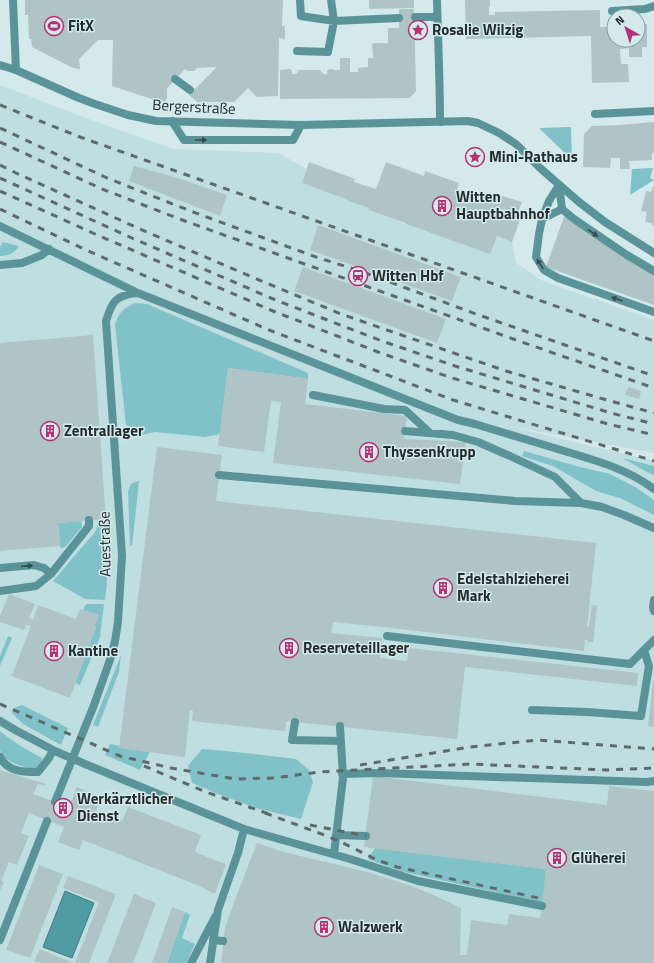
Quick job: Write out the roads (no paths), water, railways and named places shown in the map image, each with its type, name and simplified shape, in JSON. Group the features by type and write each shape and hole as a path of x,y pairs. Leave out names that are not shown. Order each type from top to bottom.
{"street":[{"path":"13,0 16,70"},
{"path":"300,0 301,16 334,21 399,18"},
{"path":"298,51 328,52 334,21 331,0"},
{"path":"437,0 440,122"},
{"path":"415,17 438,17"},
{"name":"Bergerstraße","path":"0,60 16,70"},
{"name":"Bergerstraße","path":"0,65 16,70 79,98 111,110 152,120 301,125 468,121 478,123 499,132 516,144 559,185 605,222 654,253"},
{"path":"175,79 190,90"},
{"path":"595,114 654,111"},
{"path":"172,121 184,140 293,140 301,125"},
{"path":"559,185 562,209 574,219 627,255 654,271"},
{"path":"559,185 549,201 542,219 539,234 536,257 544,270 558,278 654,312"},
{"path":"542,219 562,209"},
{"path":"0,226 138,293 458,420 604,463 630,474 654,489"},
{"path":"0,265 22,263 42,256 49,249"},
{"name":"Auestraße","path":"55,802 94,705 116,641 122,556 106,320 114,301 120,296 138,293"},
{"path":"313,395 384,409 405,410"},
{"path":"400,397 405,410 430,433"},
{"path":"405,431 453,435 472,440 555,477 581,503"},
{"path":"219,475 515,501 581,503 602,507 654,528"},
{"path":"0,591 36,586 51,574 89,526 89,520"},
{"path":"0,568 34,565 44,568 51,574"},
{"path":"654,600 654,611"},
{"path":"387,636 630,664 654,640"},
{"path":"532,710 641,716 649,666 644,650"},
{"path":"0,721 55,751 244,829 334,854 418,881 542,906"},
{"path":"295,722 292,740 341,741"},
{"path":"334,854 343,778 340,726"},
{"path":"0,757 8,767 25,772 38,772 55,751"},
{"path":"342,774 380,773 647,782 654,781"},
{"path":"0,940 47,821"},
{"path":"191,963 218,910 238,853 244,829"},
{"path":"336,835 366,836"},
{"path":"210,963 218,910"},
{"path":"213,940 224,941"}],"railway":[{"path":"0,105 80,137 654,341"},
{"path":"0,128 107,178 193,212 476,314 654,376"},
{"path":"0,142 102,189 185,221 654,388"},
{"path":"0,165 140,229 341,314 506,371 654,413"},
{"path":"0,178 134,239 278,301 382,341 455,366 611,413 654,424"},
{"path":"0,191 273,311 378,352 452,378 608,424 654,435"},
{"path":"0,209 86,250 269,330 453,400 654,461"},
{"path":"0,704 120,756 171,768 235,779 274,778 319,772 470,764 607,770 654,768"},
{"path":"360,765 470,747 538,740 654,749"},
{"path":"144,766 206,792 269,814"},
{"path":"265,813 327,836 377,860 397,867 543,899"},
{"path":"310,825 366,836"}],"place":[{"name":"FitX","path":"54,26"},
{"name":"Rosalie Wilzig","path":"418,30"},
{"name":"Mini-Rathaus","path":"475,157"},
{"name":"Witten Hauptbahnhof","path":"442,206"},
{"name":"Witten Hbf","path":"358,276"},
{"name":"Zentrallager","path":"50,431"},
{"name":"ThyssenKrupp","path":"369,452"},
{"name":"Edelstahlzieherei Mark","path":"443,588"},
{"name":"Reserveteillager","path":"289,648"},
{"name":"Kantine","path":"54,651"},
{"name":"Werkärztlicher Dienst","path":"63,808"},
{"name":"Glüherei","path":"557,858"},
{"name":"Walzwerk","path":"324,927"}]}
